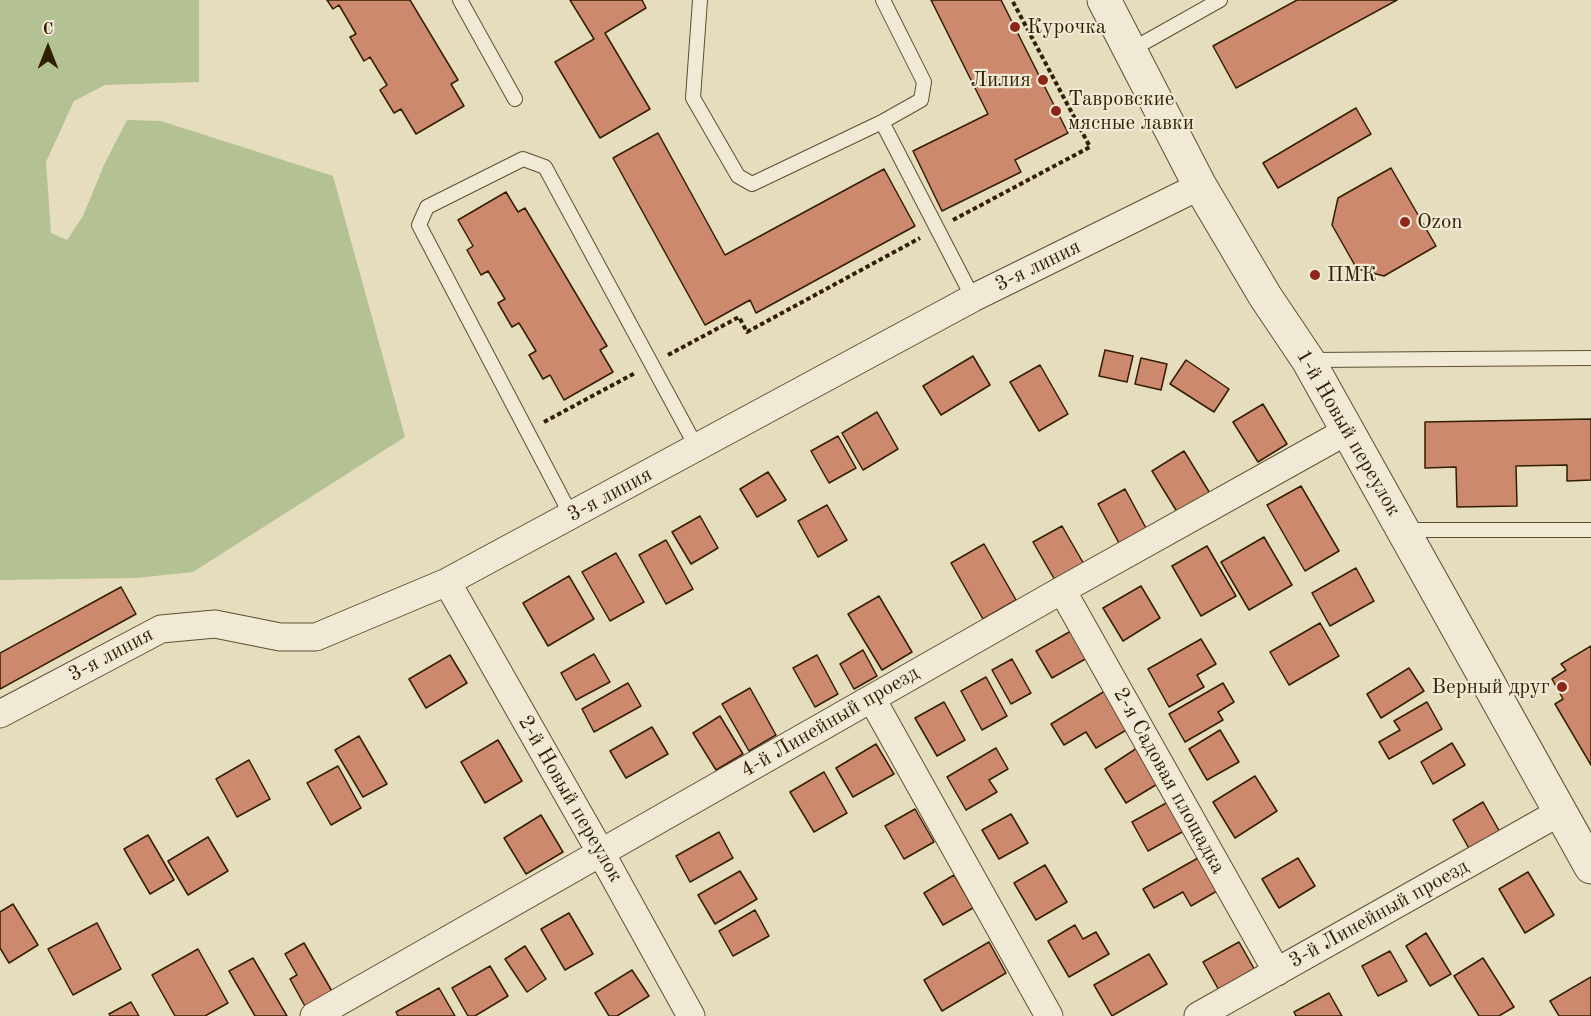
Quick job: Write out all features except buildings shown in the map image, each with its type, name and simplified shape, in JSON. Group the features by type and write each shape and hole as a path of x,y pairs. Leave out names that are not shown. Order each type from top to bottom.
{"street":[{"name":"1-й Новый переулок","path":"1104,0 1200,186 1265,296 1308,360 1591,867"},
{"name":"3-я линия","path":"0,714 161,628 216,624 280,637 316,637 447,582 973,298 1200,186"},
{"name":"4-й Линейный проезд","path":"314,1016 351,1007 601,853 1062,590 1347,431"},
{"name":"2-й Новый переулок","path":"447,582 691,1016"},
{"name":"2-я Cадовая площадка","path":"1062,590 1276,972"},
{"path":"872,699 1049,1016"},
{"name":"3-й Линейный проезд","path":"1198,1016 1560,812"}],"lane":[{"path":"460,0 514,99"},
{"path":"700,0 693,98 738,176 752,184 882,122 921,100 924,82 883,0"},
{"path":"1131,50 1220,0"},
{"path":"882,122 973,298"},
{"path":"571,515 419,225 427,207 523,159 545,167 697,448"},
{"path":"1308,360 1591,358"},
{"path":"1403,530 1591,530"}],"path":[{"path":"527,431 739,317 747,332 1090,147 1012,0"}],"green space":[{"path":"0,0 199,0 199,82 105,85 74,101 46,162 51,233 67,240 83,216 104,165 127,120 161,121 333,176 405,437 193,572 136,578 0,580"}],"place":[{"name":"Курочка","path":"1015,27"},
{"name":"Лилия","path":"1043,80"},
{"name":"Тавровские мясные лавки","path":"1056,111"},
{"name":"Ozon","path":"1405,222"},
{"name":"ПМК","path":"1315,275"},
{"name":"Верный друг","path":"1562,687"}]}
